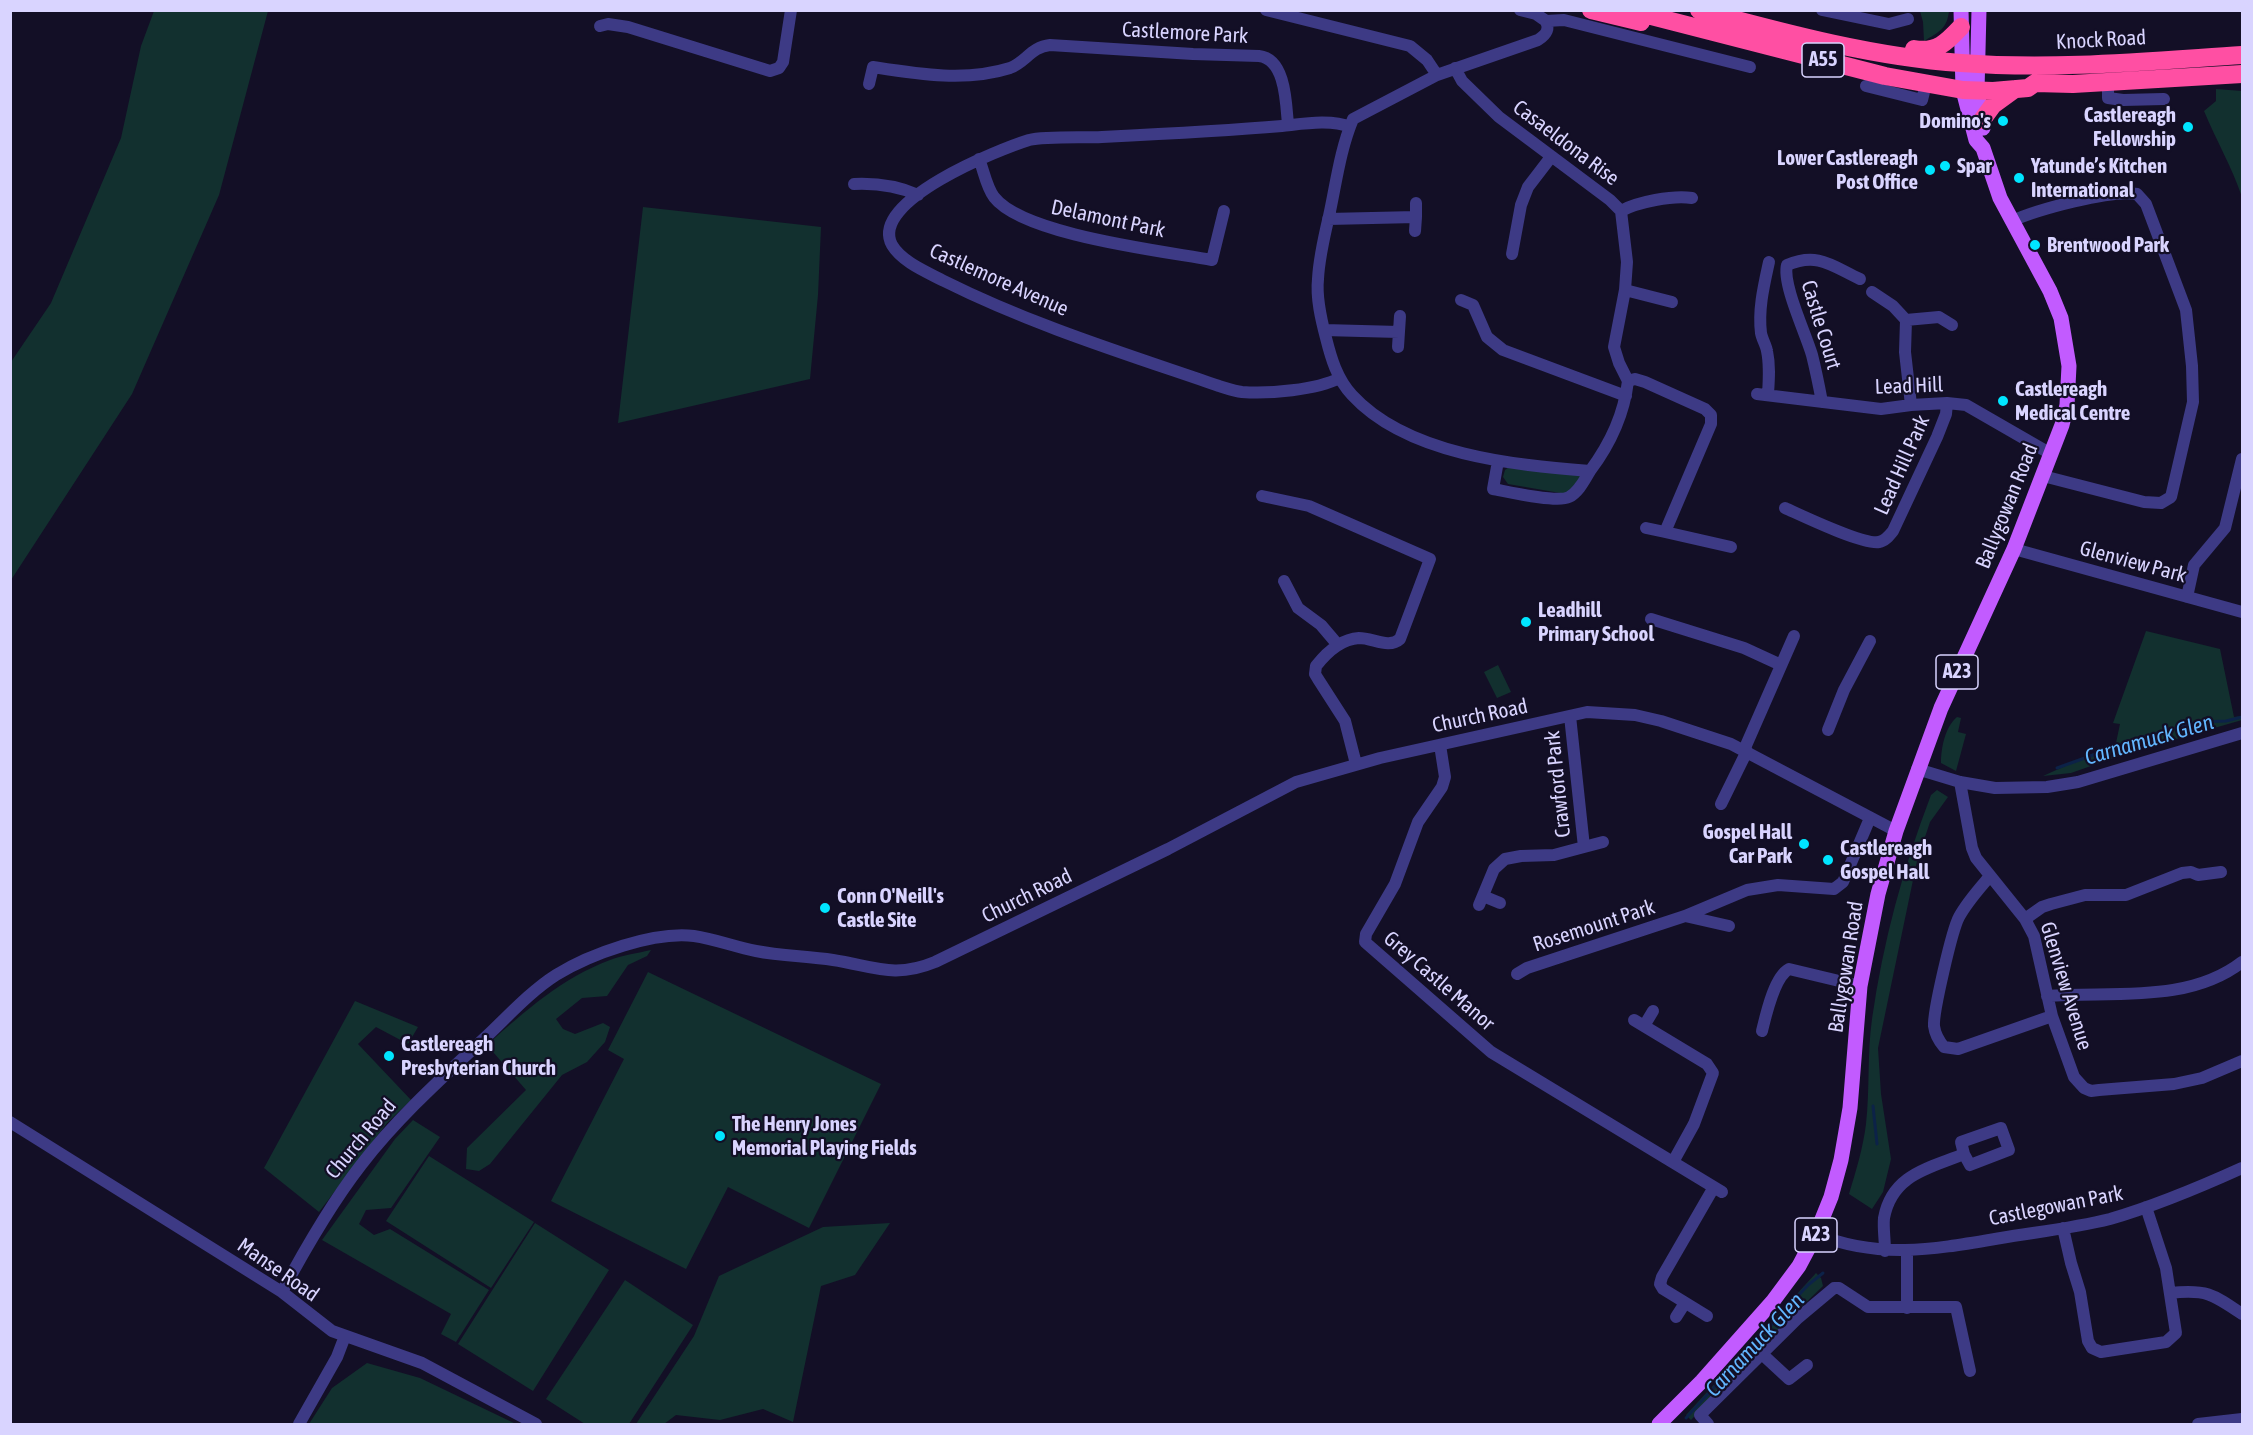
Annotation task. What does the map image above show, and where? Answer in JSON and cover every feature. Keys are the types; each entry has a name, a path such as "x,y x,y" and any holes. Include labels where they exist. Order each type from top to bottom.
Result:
{"highway":[{"path":"1591,10 1639,22 1682,24"},
{"name":"A55","path":"1628,10 1847,67 1926,84 1967,75"},
{"name":"A55","path":"1699,10 1967,75"},
{"path":"1737,10 1822,32 1923,51 1940,47 1961,19"},
{"name":"Knock Road","path":"1967,75 2067,65 2242,55"},
{"name":"Knock Road","path":"1967,75 2015,89 2028,88 2035,83 2073,84 2108,80 2242,74"},
{"path":"1967,75 2027,78 2035,83"},
{"path":"1982,120 1994,105 2015,89"}],"main road":[{"name":"A23","path":"1967,75 1978,10"},
{"name":"A23","path":"1961,19 1967,75"},
{"name":"Ballygowan Road","path":"1967,75 1982,120 1986,140 1983,148"},
{"name":"Ballygowan Road","path":"1659,1425 1702,1381 1773,1301 1799,1266 1816,1234 1831,1197 1841,1160 1850,1108 1860,986 1878,894 1896,831 1917,768 1941,708 2014,549 2062,425 2067,405 2069,375 2067,345 2056,304 1996,190 1983,148 1976,140 1967,75"}],"street":[{"path":"600,26 619,25 765,70 775,70 783,62 791,10"},
{"path":"1266,10 1410,46 1427,60 1437,75"},
{"path":"1520,10 1536,14 1546,21 1564,20 1750,67"},
{"path":"1822,10 1889,24 1908,20"},
{"path":"1546,21 1547,33 1538,40 1437,75 1353,119 1344,146 1319,260 1317,282 1324,330 1334,366 1352,395 1374,414 1402,432 1432,444 1498,460 1590,471"},
{"name":"Castlemore Park","path":"869,84 873,67 926,75 984,73 1014,66 1032,51 1043,46 1259,56 1270,59 1278,67 1288,125"},
{"name":"Casaeldona Rise","path":"1455,68 1462,81 1499,117 1610,200 1621,211 1627,262 1625,290 1614,347 1628,381"},
{"name":"Knock Road","path":"2108,80 2108,98 2164,99"},
{"path":"1866,86 1922,100 1926,84"},
{"name":"Castlemore Avenue","path":"1340,378 1329,384 1240,392 1028,319 975,296 925,271 902,256 892,244 890,234 892,223 900,211 943,177 979,159 1031,140 1288,125 1331,124 1350,127"},
{"path":"1512,254 1521,205 1528,187 1551,157"},
{"name":"Delamont Park","path":"979,159 994,198 1006,208 1030,221 1056,230 1212,260 1224,211"},
{"path":"854,183 872,183 904,189 918,195"},
{"path":"2012,221 2029,213 2067,204 2120,194 2137,194 2146,204 2186,310 2189,330 2193,402 2171,497 2161,503 2144,502 2043,476"},
{"path":"1621,211 1633,206 1681,197 1692,198"},
{"path":"1415,231 1416,203"},
{"path":"1328,219 1416,218"},
{"name":"Castle Court","path":"1822,402 1812,355 1789,288 1785,272 1787,265 1815,258 1860,279"},
{"name":"Lead Hill","path":"1769,262 1762,293 1761,335 1767,349 1770,371 1762,394 1881,409 1947,403 1966,405 2051,454"},
{"path":"1625,290 1672,302"},
{"path":"1872,292 1893,306 1906,320 1905,352 1911,405"},
{"path":"1461,300 1473,305 1487,337 1503,350 1626,396"},
{"path":"1398,347 1400,315"},
{"path":"1906,320 1939,317 1952,325"},
{"path":"1324,330 1399,332"},
{"path":"1498,460 1493,489 1550,498 1568,498 1577,491 1611,439 1623,411 1628,381 1635,379 1645,382 1705,409 1711,415 1711,424 1665,532"},
{"name":"Lead Hill Park","path":"1785,508 1861,539 1876,543 1886,540 1893,531 1937,437 1946,414 1947,403"},
{"path":"2187,597 2194,565 2225,528 2242,459"},
{"path":"1262,496 1309,506 1432,554 1400,639 1392,644 1360,638 1338,645 1316,666 1315,674 1345,721 1356,764"},
{"path":"1646,528 1731,547"},
{"name":"Glenview Park","path":"2014,549 2242,612"},
{"path":"1284,581 1298,608 1320,625 1338,645"},
{"path":"1651,619 1744,648 1781,665"},
{"path":"1721,804 1794,636"},
{"path":"1828,730 1844,690 1870,641"},
{"name":"Church Road","path":"282,1292 294,1266 341,1194 380,1141 436,1084 532,994 556,975 616,949 650,939 681,935 705,938 760,952 818,958 884,970 912,970 934,962 1168,849 1286,786 1356,764 1587,712 1635,715 1661,720 1745,751 1896,831"},
{"name":"Crawford Park","path":"1570,716 1584,847"},
{"path":"1917,768 1960,782 1995,788 2057,786 2078,782 2242,733"},
{"name":"Grey Castle Manor","path":"1440,745 1445,777 1442,787 1418,822 1395,884 1366,934 1365,942 1491,1053 1718,1190 1660,1284 1663,1289 1685,1303"},
{"name":"Glenview Avenue","path":"1960,782 1972,848 1976,858 2025,919 2034,936 2052,1016 2078,1083 2091,1091 2187,1082 2242,1061"},
{"name":"Rosemount Park","path":"1517,974 1527,968 1685,916 1733,895 1763,886 1794,885 1834,889 1843,882 1870,818"},
{"name":"Crawford Park","path":"1500,903 1481,901 1494,869 1505,859 1554,855 1603,842"},
{"path":"2025,919 2042,907 2085,895 2126,895 2182,873 2221,872"},
{"path":"1990,876 1958,917 1953,930 1936,1009 1935,1033 1944,1047 1958,1049 2052,1016"},
{"name":"Rosemount Park","path":"1685,916 1729,926"},
{"path":"2047,996 2170,991 2204,982 2242,962"},
{"path":"1762,1031 1777,984 1784,972 1789,969 1860,986"},
{"path":"1653,1011 1639,1023 1707,1064 1713,1073 1694,1124 1673,1162"},
{"name":"Manse Road","path":"10,1122 282,1292 323,1325 422,1363 536,1425"},
{"path":"1885,1251 1886,1211 1901,1183 1916,1173 1964,1154"},
{"name":"Castlegowan Park","path":"1816,1234 1852,1246 1885,1251 1960,1245 2108,1219 2146,1208 2242,1168"},
{"path":"2063,1228 2080,1292 2088,1341 2092,1348 2101,1352 2166,1342 2175,1333 2170,1293 2166,1268 2146,1208"},
{"path":"1907,1251 1907,1308"},
{"path":"1708,1425 1700,1415 1797,1319 1834,1288 1839,1288 1868,1307 1956,1307 1970,1371"},
{"path":"2170,1293 2192,1291 2212,1294 2242,1314"},
{"path":"1676,1317 1685,1303 1707,1316"},
{"path":"299,1425 337,1357 345,1335"},
{"path":"1762,1354 1789,1379 1807,1365"},
{"path":"2198,1425 2242,1419"}],"green space":[{"path":"154,11 268,11 219,195 132,394 11,580 11,362 51,303 121,138 141,46"},
{"path":"1920,11 1949,11 1944,26 1924,41 1923,22"},
{"path":"2216,89 2242,91 2242,197 2204,111 2216,101"},
{"path":"643,207 821,227 818,295 810,379 618,423"},
{"path":"1510,466 1580,474 1581,478 1566,494 1508,484 1503,477 1505,470"},
{"path":"2146,631 2220,649 2234,717 2242,716 2242,720 2131,752 2071,773 2043,776 2116,743 2120,724 2113,723"},
{"path":"1498,665 1511,692 1497,698 1484,672"},
{"path":"1957,717 1961,718 1958,732 1966,734 1956,771 1941,763 1944,738 1949,726"},
{"path":"1937,790 1948,797 1930,822 1917,861 1878,1048 1881,1094 1891,1159 1883,1192 1872,1209 1849,1194 1866,1124 1872,1019 1888,934 1903,878 1931,795"},
{"path":"651,950 647,956 628,965 607,996 582,998 556,1019 563,1029 575,1034 603,1023 610,1027 605,1042 587,1062 562,1075 490,1164 479,1171 466,1169 467,1148 526,1090 487,1045 530,1008 576,976 615,958"},
{"name":"The Henry Jones Memorial Playing Fields","path":"648,972 881,1084 809,1228 728,1187 686,1269 551,1201 624,1059 608,1050"},
{"path":"355,1001 418,1027 408,1044 376,1027 358,1044 411,1100 387,1123 319,1212 264,1168"},
{"path":"413,1120 440,1137 391,1208 366,1210 359,1224 374,1235 390,1229 489,1290 456,1342 441,1334 451,1314 322,1240 395,1139"},
{"path":"429,1156 534,1222 491,1288 386,1221"},
{"path":"535,1223 609,1270 533,1391 458,1344"},
{"path":"890,1223 855,1275 821,1286 793,1422 763,1409 720,1420 676,1415 664,1424 636,1424 694,1336 719,1276 823,1227"},
{"path":"1816,1273 1821,1278 1823,1286 1754,1353 1691,1420 1686,1415"},
{"path":"625,1280 693,1325 629,1424 585,1424 546,1399"},
{"path":"367,1363 420,1378 516,1424 309,1424 332,1388"}],"waterway":[{"name":"Carnamuck Glen","path":"2057,768 2143,737 2199,722 2226,721 2242,717"},
{"name":"Carnamuck Glen","path":"1873,1106 1877,1144"},
{"name":"Carnamuck Glen","path":"1686,1418 1808,1285 1823,1273"}],"place":[{"name":"Domino's","path":"2003,121"},
{"name":"Castlereagh Fellowship","path":"2188,127"},
{"name":"Spar","path":"1945,166"},
{"name":"Lower Castlereagh Post Office","path":"1930,170"},
{"name":"Yatunde’s Kitchen International","path":"2019,178"},
{"name":"Brentwood Park","path":"2035,245"},
{"name":"Castlereagh Medical Centre","path":"2003,401"},
{"name":"Leadhill Primary School","path":"1526,622"},
{"name":"Gospel Hall Car Park","path":"1804,844"},
{"name":"Castlereagh Gospel Hall","path":"1828,860"},
{"name":"Conn O'Neill's Castle Site","path":"825,908"},
{"name":"Castlereagh Presbyterian Church","path":"389,1056"},
{"name":"The Henry Jones Memorial Playing Fields","path":"720,1136"}]}
